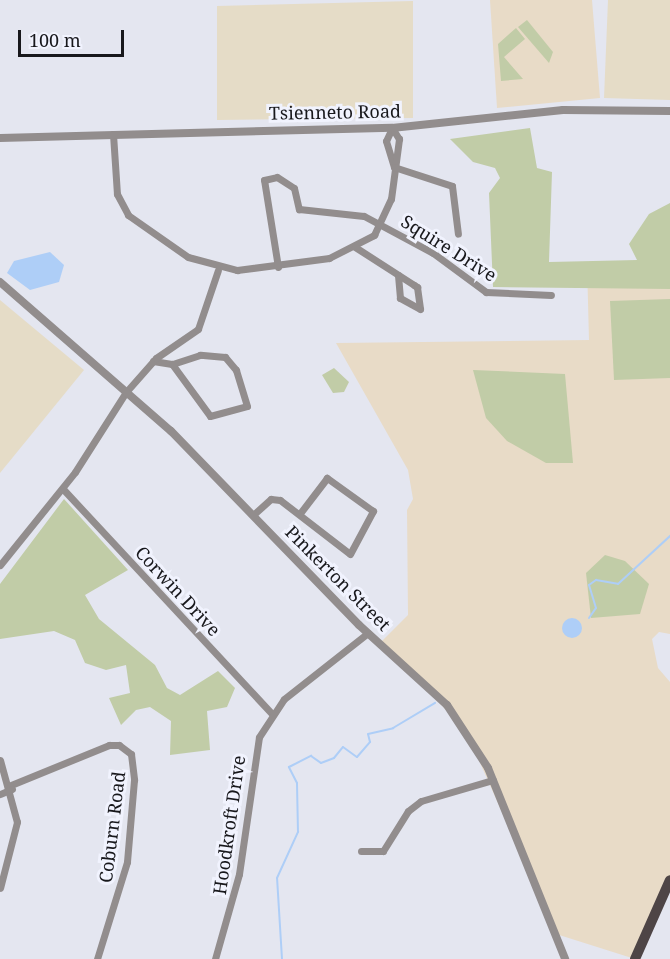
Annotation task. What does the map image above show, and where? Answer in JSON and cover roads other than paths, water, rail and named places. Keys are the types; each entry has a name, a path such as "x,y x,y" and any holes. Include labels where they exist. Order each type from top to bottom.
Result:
{"main road":[{"path":"635,959 670,880"}],"street":[{"name":"Tsienneto Road","path":"0,138 392,128 554,111 670,111"},
{"path":"392,128 387,149 394,167"},
{"path":"113,134 123,210 170,247 218,270 278,267 355,247 382,225 391,199 399,139 392,128"},
{"path":"394,167 453,186 458,234"},
{"name":"Squire Drive","path":"278,267 264,180 290,183 299,209 354,213 382,225 433,253 486,292 551,295"},
{"path":"355,247 398,275 419,289 420,309 400,298 398,275"},
{"path":"0,565 63,489 126,392 153,361 198,329 218,270"},
{"name":"Pinkerton Street","path":"0,282 126,392 368,633 447,705 493,780 565,959"},
{"path":"153,361 172,364 200,356 225,357 236,370 247,406 210,416 172,364"},
{"path":"252,515 274,499 301,512 350,554 373,511 327,478 301,512"},
{"name":"Corwin Drive","path":"63,489 272,713"},
{"name":"Hoodkroft Drive","path":"215,959 240,874 253,758 272,713 368,633"},
{"name":"Coburn Road","path":"11,787 114,744 131,754 134,780 127,862 97,959"},
{"path":"0,760 11,787 17,831 0,888"},
{"path":"361,850 383,850 408,811 421,801 493,780"},
{"path":"0,794 11,787"},
{"path":"0,861 8,863"}],"water":[{"path":"50,252 64,265 59,282 30,290 7,273 14,261"},
{"path":"572,618 579,621 582,628 579,635 572,638 565,635 562,628 565,621"}],"waterway":[{"path":"589,618 596,608 589,585 596,580 618,584 670,536"},
{"path":"282,959 277,878 298,832 297,783 289,767 311,756 321,763 334,758 343,747 357,757 370,742 368,734 393,728 435,703"}]}
